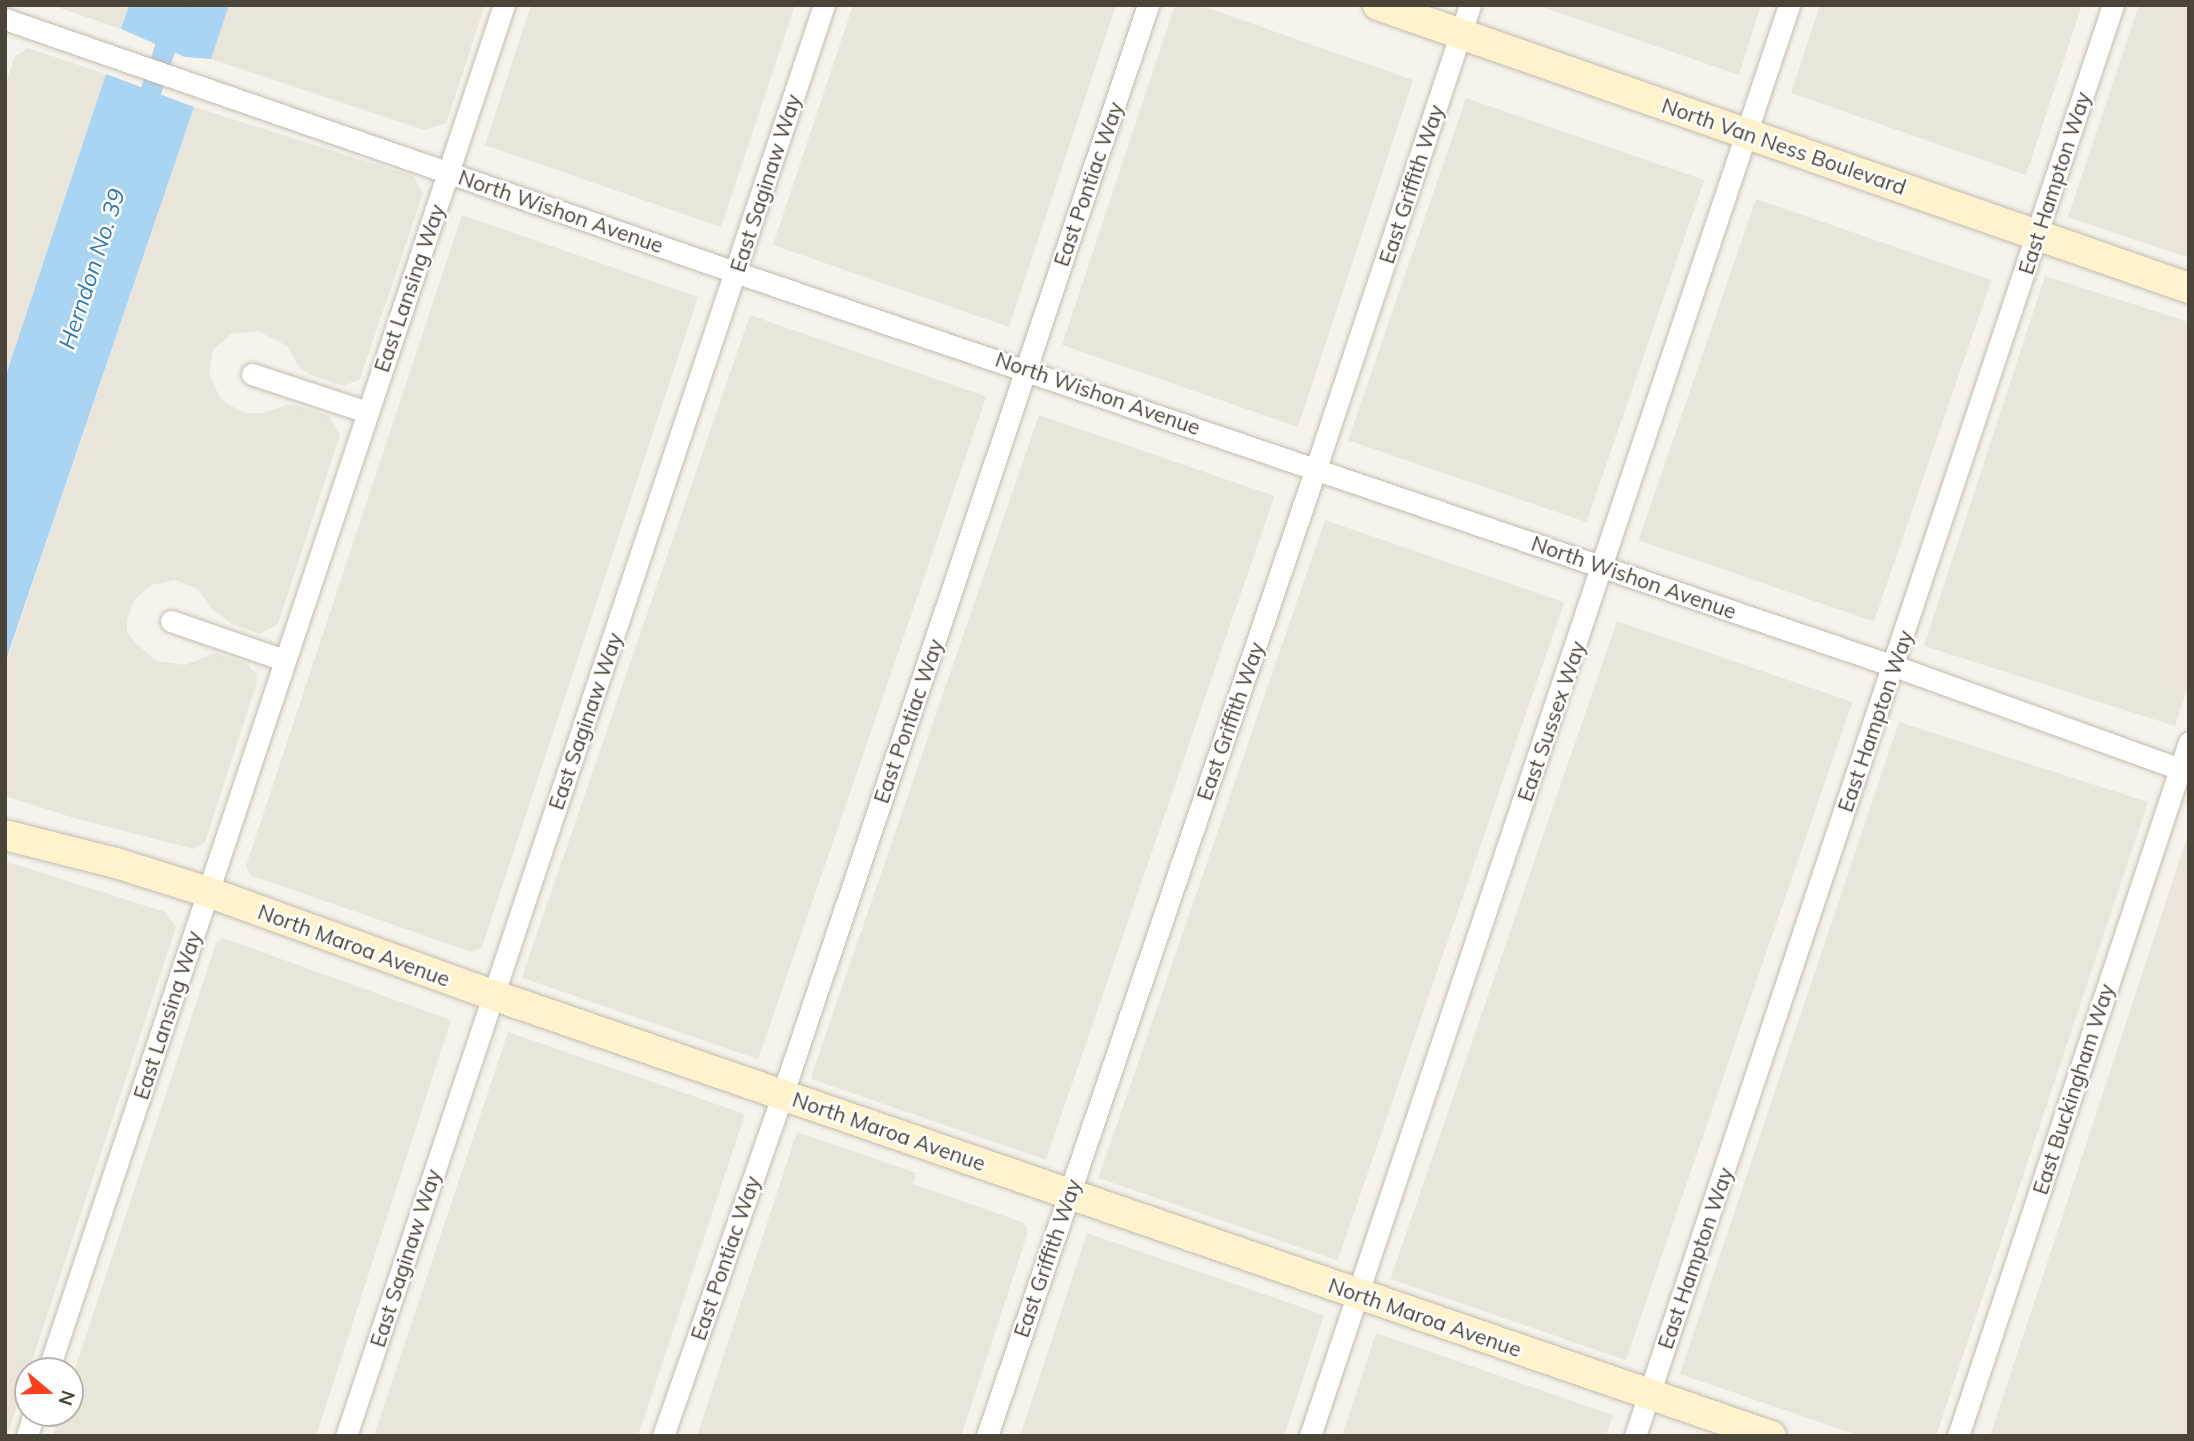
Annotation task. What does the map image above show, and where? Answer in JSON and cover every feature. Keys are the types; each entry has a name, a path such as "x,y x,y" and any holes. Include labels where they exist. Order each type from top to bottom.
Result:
{"main road":[{"name":"North Van Ness Boulevard","path":"1378,5 2189,288"},
{"name":"North Maroa Avenue","path":"5,835 116,863 208,892 493,995 1771,1436"}],"street":[{"name":"East Lansing Way","path":"53,1357 504,5"},
{"name":"East Saginaw Way","path":"345,1436 824,5"},
{"name":"East Pontiac Way","path":"663,1436 783,1093 1148,5"},
{"name":"East Griffith Way","path":"987,1436 1316,468 1470,5"},
{"name":"East Sussex Way","path":"1310,1436 1789,5"},
{"name":"East Hampton Way","path":"1634,1436 1894,666 2113,5"},
{"name":"North Wishon Avenue","path":"5,19 735,272 1894,666 2184,771"},
{"path":"253,374 367,412"},
{"path":"171,621 284,660"},
{"name":"East Buckingham Way","path":"1958,1436 2184,771 2189,741"}],"shaded area":[{"path":"51,5 128,5 121,29"},
{"path":"229,5 485,5 446,123 424,130 211,59"},
{"path":"531,5 795,5 721,227 485,145"},
{"path":"853,5 1116,5 1009,327 773,245"},
{"path":"1175,5 1199,5 1413,80 1298,427 1062,345"},
{"path":"1537,5 1761,5 1739,75"},
{"path":"1820,5 2082,5 2026,175 1791,93"},
{"path":"2139,5 2189,5 2189,258 2068,217"},
{"path":"28,48 106,74 5,378 5,86 15,56"},
{"path":"1466,98 1704,180 1586,522 1348,440"},
{"path":"194,107 413,176 423,193 360,379 344,386 313,376 300,368 287,346 258,331 231,334 213,350 209,373 220,398 231,406 247,413 263,413 287,405 299,406 329,416 340,435 278,624 260,634 232,624 212,609 198,589 176,580 151,585 134,600 127,620 127,631 134,642 157,661 185,665 216,653 246,663 257,675 205,842 194,849 74,818 5,796 5,666"},
{"path":"1756,199 1991,280 1874,621 1638,540"},
{"path":"462,215 698,297 482,947 472,952 250,875 246,866"},
{"path":"2045,276 2189,322 2189,683 2175,726 1924,646"},
{"path":"750,315 986,396 758,1059 522,978"},
{"path":"1039,415 1274,496 1046,1160 810,1079"},
{"path":"1325,520 1564,602 1338,1260 1098,1178"},
{"path":"1617,621 1852,702 1626,1360 1390,1279"},
{"path":"1899,722 2148,802 1936,1436 1860,1436 1680,1374"},
{"path":"2189,831 2189,1436 1990,1436 2084,1151"},
{"path":"5,861 165,912 176,927 33,1357 14,1357 14,1415 7,1436"},
{"path":"223,938 451,1020 316,1436 53,1436 56,1427 84,1427 84,1357 79,1357 216,943"},
{"path":"508,1032 745,1114 638,1436 374,1436"},
{"path":"797,1132 916,1173 913,1184 1022,1222 1027,1228 1027,1235 961,1436 697,1436"},
{"path":"1087,1233 1324,1315 1284,1436 1020,1436"},
{"path":"1376,1333 1613,1415 1606,1436 1342,1436"}],"water":[{"path":"129,5 229,5 211,59 185,57 121,29"},
{"path":"106,74 194,107 5,663 5,378"}],"waterway":[{"name":"Herndon No. 39","path":"142,116 179,5"}]}
